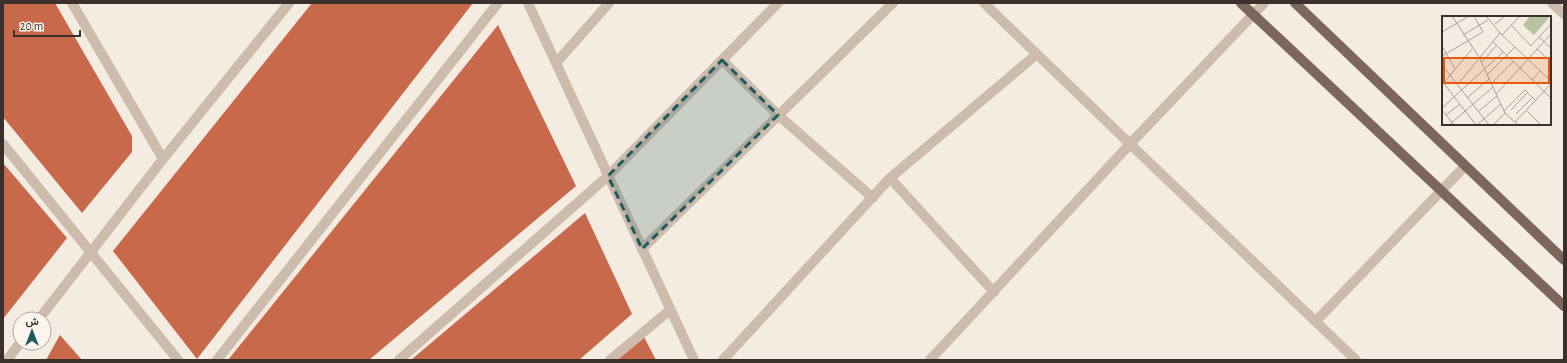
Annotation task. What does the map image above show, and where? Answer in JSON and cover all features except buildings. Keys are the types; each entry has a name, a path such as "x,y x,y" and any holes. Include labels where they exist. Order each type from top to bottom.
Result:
{"main road":[{"path":"1241,3 1564,306"},
{"path":"1295,3 1564,260"}],"street":[{"path":"72,3 164,159"},
{"path":"45,311 289,3"},
{"path":"217,360 498,3"},
{"path":"528,3 694,360"},
{"path":"556,63 609,3"},
{"path":"399,360 608,176 778,3"},
{"path":"642,249 893,3"},
{"path":"984,3 1356,360"},
{"path":"930,360 1130,144 1264,3"},
{"path":"1552,3 1564,14"},
{"path":"723,360 890,178 1037,54"},
{"path":"722,60 778,115 873,198"},
{"path":"3,144 178,360"},
{"path":"1316,321 1465,166"},
{"path":"890,178 994,292"},
{"path":"610,360 670,310"},
{"path":"7,360 14,351"}],"highlighted area":[{"path":"722,60 778,115 642,249 608,176"}]}
